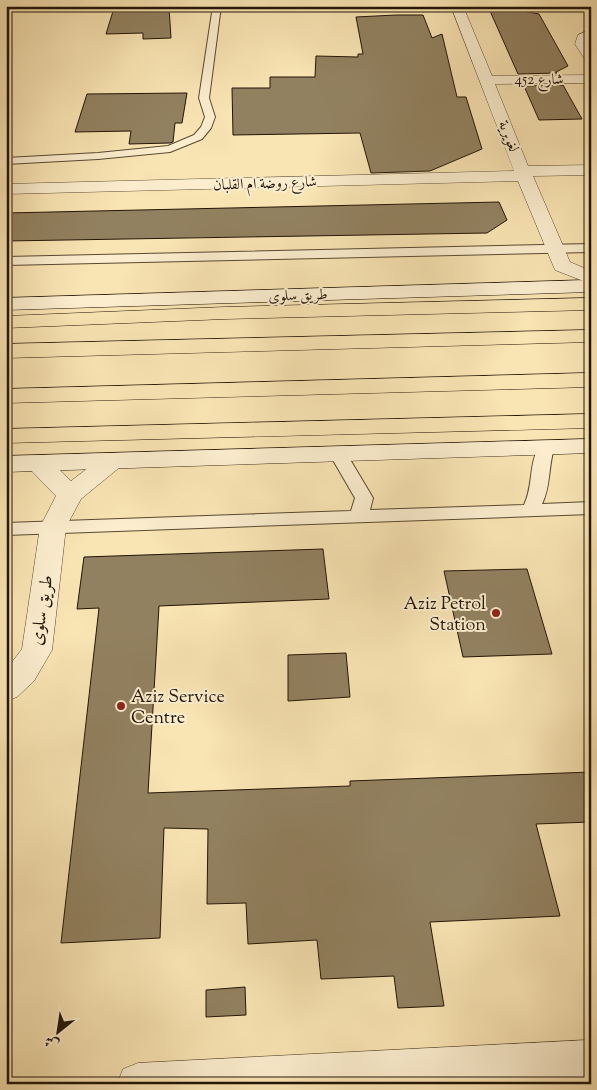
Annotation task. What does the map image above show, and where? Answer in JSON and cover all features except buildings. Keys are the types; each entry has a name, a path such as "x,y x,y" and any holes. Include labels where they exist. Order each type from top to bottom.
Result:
{"highway":[{"path":"6,322 225,313 591,304"},
{"path":"6,351 591,336"},
{"path":"6,396 591,380"},
{"path":"6,436 591,421"}],"street":[{"name":"لغويرية","path":"457,6 488,80 523,173 560,258"},
{"path":"591,33 583,38 582,44 591,58"},
{"name":"شارع 452","path":"488,80 591,79"},
{"name":"شارع روضة ام القلبان","path":"6,189 591,170"},
{"path":"540,286 554,277 560,258 591,278"},
{"name":"طريق سلوى","path":"6,304 540,286 591,286"},
{"path":"6,464 546,449 591,446"},
{"name":"طريق سلوى","path":"6,689 23,673 37,650 53,527 70,495 111,462"},
{"path":"37,463 70,495"},
{"path":"138,1084 293,1080 591,1061"}],"lane":[{"path":"6,161 98,156 170,149 198,137 206,128 210,117 204,98 217,6"},
{"path":"6,261 560,258 591,248"},
{"path":"530,510 539,492 541,462 546,449"},
{"path":"340,455 364,498 359,516"},
{"path":"6,529 591,508"}],"place":[{"name":"Aziz Petrol Station","path":"496,613"},
{"name":"Aziz Service Centre","path":"121,706"}]}
